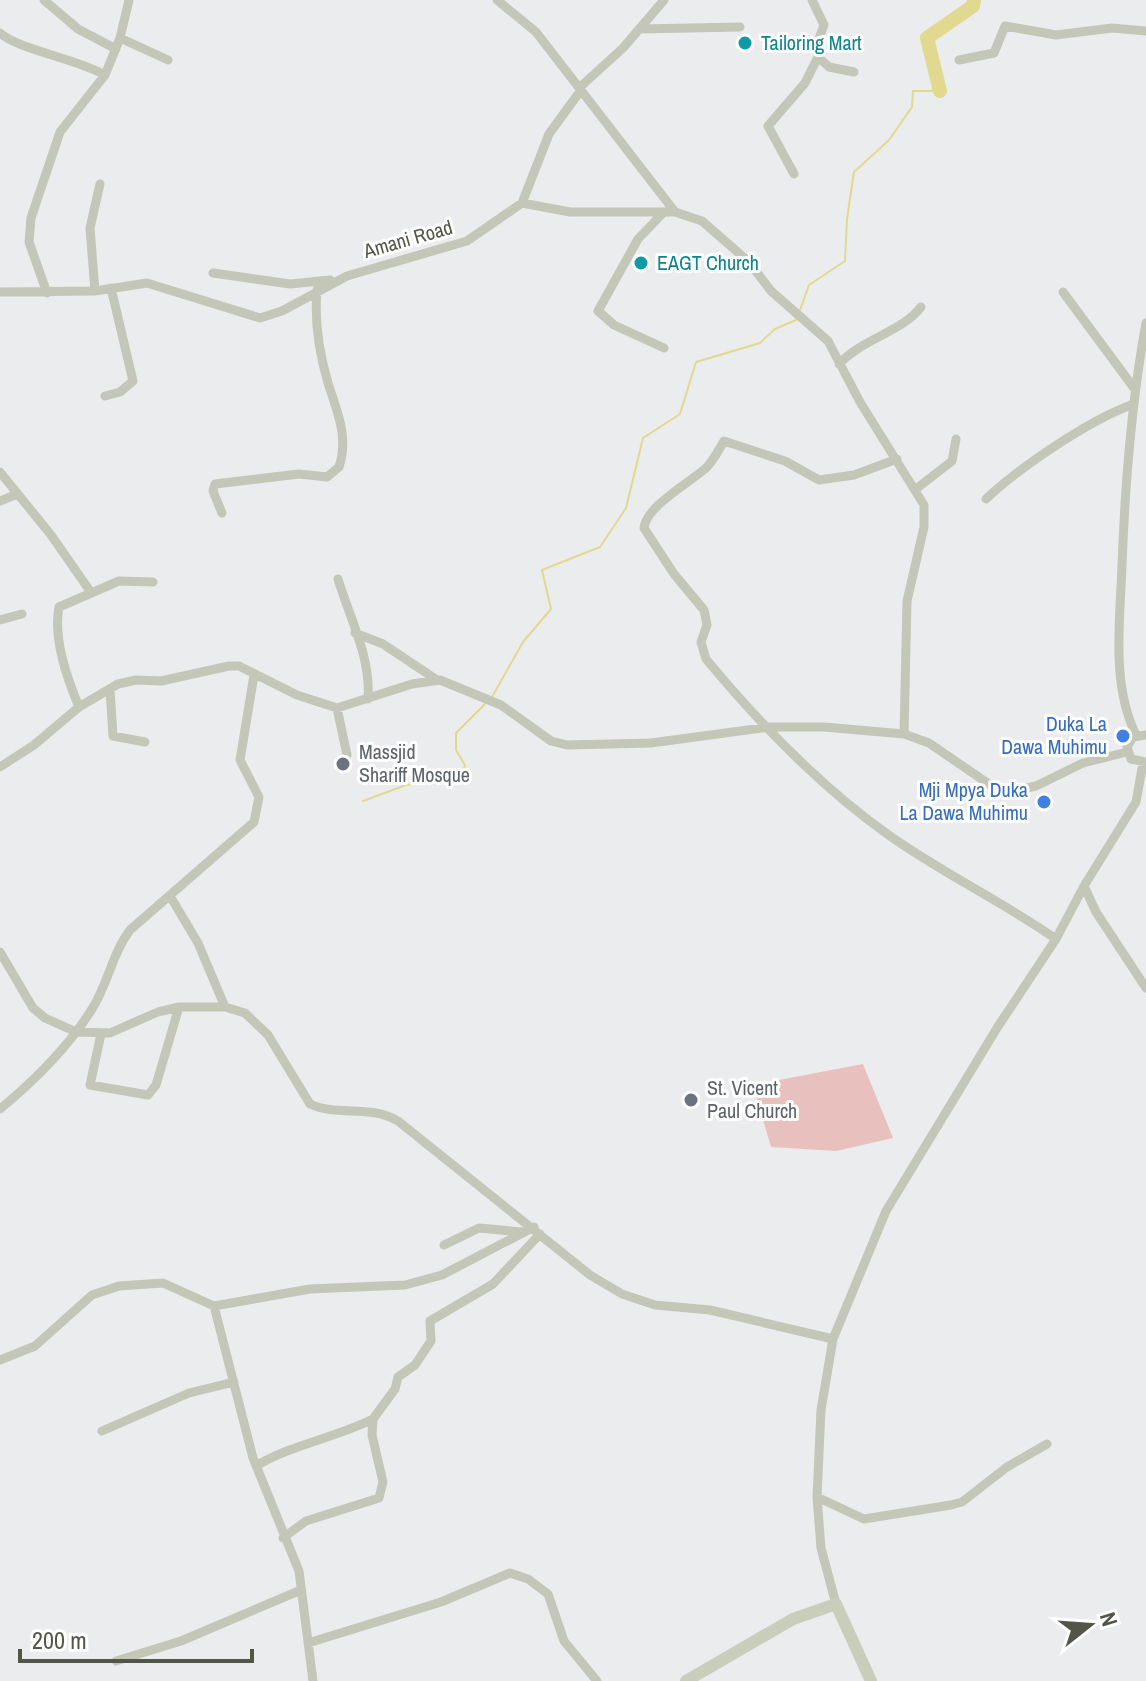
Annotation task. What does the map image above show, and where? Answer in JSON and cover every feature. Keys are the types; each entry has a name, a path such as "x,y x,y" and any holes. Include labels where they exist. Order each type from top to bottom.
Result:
{"street":[{"path":"44,0 78,29 116,49"},
{"path":"47,293 29,242 31,218 60,132 105,75 120,38 129,0"},
{"path":"497,0 536,32 675,212"},
{"path":"664,0 640,29 580,89 549,134 522,203 570,212 675,212 702,221 728,242 771,291 828,341 916,489 925,515 907,601 904,734"},
{"path":"794,174 768,126 805,83 818,57 817,44 824,25 812,0"},
{"path":"959,60 994,53 1005,26 1056,35 1112,28 1146,31"},
{"path":"640,29 740,27"},
{"path":"0,33 105,75"},
{"path":"120,38 168,60"},
{"path":"818,57 829,67 854,72"},
{"path":"95,291 90,228 100,184"},
{"name":"Amani Road","path":"0,292 95,291 135,284 157,285 260,318 282,311 341,279 467,241 522,203"},
{"path":"664,212 629,254 598,311 614,325 664,348"},
{"path":"213,273 290,284 341,279"},
{"path":"105,396 120,392 133,381 111,288"},
{"path":"222,513 213,491 215,484 299,474 327,477 339,467 344,441 338,405 328,382 316,328 317,290"},
{"path":"1063,292 1134,388"},
{"path":"839,364 874,336 911,319 921,307"},
{"path":"1127,752 1130,740 1141,735 1127,717 1118,634 1131,405 1146,323"},
{"path":"986,499 1098,419 1131,405"},
{"path":"916,489 952,461 956,439"},
{"path":"897,459 862,472 819,480 785,461 724,441 709,465 645,522 645,530 674,574 704,610 707,625 701,642 706,659 829,788 887,834 1056,939"},
{"path":"0,472 51,535 90,591"},
{"path":"0,501 17,494"},
{"path":"338,579 369,679 368,699"},
{"path":"79,707 65,664 57,615 63,603 119,581 153,582"},
{"path":"0,620 22,614"},
{"path":"355,633 383,644 437,680 501,705 551,741 567,745 651,743 770,727 824,727 904,734 929,743 1002,793 1036,786 1083,763 1127,752"},
{"path":"0,767 34,745 79,707 126,681 161,681 239,666 297,695 337,708 437,680"},
{"path":"0,1109 27,1087 76,1032 96,1001 123,939 253,824 259,797 240,760 254,675"},
{"path":"110,689 113,736 145,742"},
{"path":"337,708 347,755"},
{"path":"871,1681 836,1604 821,1548 817,1497 821,1410 833,1339 886,1211 997,1028 1056,939 1084,886 1136,802 1144,763 1135,761 1127,752"},
{"path":"1084,886 1096,912 1146,988"},
{"path":"170,896 198,943 225,1007"},
{"path":"0,952 33,1008 45,1018 76,1032 101,1034 179,1007 225,1007 245,1013 259,1023 310,1104 328,1109 378,1111 392,1117 590,1275 638,1301 710,1310 833,1339"},
{"path":"101,1034 90,1085 146,1096 156,1085 179,1007"},
{"path":"444,1245 479,1228 522,1232 537,1230"},
{"path":"256,1466 279,1452 331,1438 373,1419 391,1395 398,1377 415,1365 431,1341 431,1319 493,1284 537,1230"},
{"path":"0,1360 35,1346 92,1295 119,1286 163,1283 214,1306 310,1289 412,1284 442,1275 522,1232"},
{"path":"214,1306 256,1466 299,1571 313,1681"},
{"path":"102,1431 189,1393 234,1382"},
{"path":"283,1538 306,1521 379,1498 383,1482 373,1446 373,1419"},
{"path":"817,1497 864,1519 951,1505 962,1502 1007,1467 1047,1444"},
{"path":"308,1643 441,1602 510,1573 528,1579 548,1594 564,1641 597,1681"},
{"path":"116,1661 181,1641 301,1590"},
{"path":"686,1681 793,1619 836,1604"}],"shaded area":[{"path":"863,1064 893,1138 836,1151 771,1147 753,1085"}],"waterway":[{"path":"940,91 927,38 973,6 974,0"},
{"path":"800,310 809,285 845,261 854,172 889,140 912,107 913,91 940,91"},
{"path":"492,697 523,642 551,609 542,570 600,547 626,508 643,438 680,414 696,362 760,343 775,329 796,320"},
{"path":"363,801 406,785 462,775 465,765 456,750 456,733 485,704"}],"place":[{"name":"Tailoring Mart","path":"745,43"},
{"name":"EAGT Church","path":"641,263"},
{"name":"Duka La Dawa Muhimu","path":"1123,736"},
{"name":"Massjid Shariff Mosque","path":"343,764"},
{"name":"Mji Mpya Duka La Dawa Muhimu","path":"1044,802"},
{"name":"St. Vicent Paul Church","path":"691,1100"}]}
